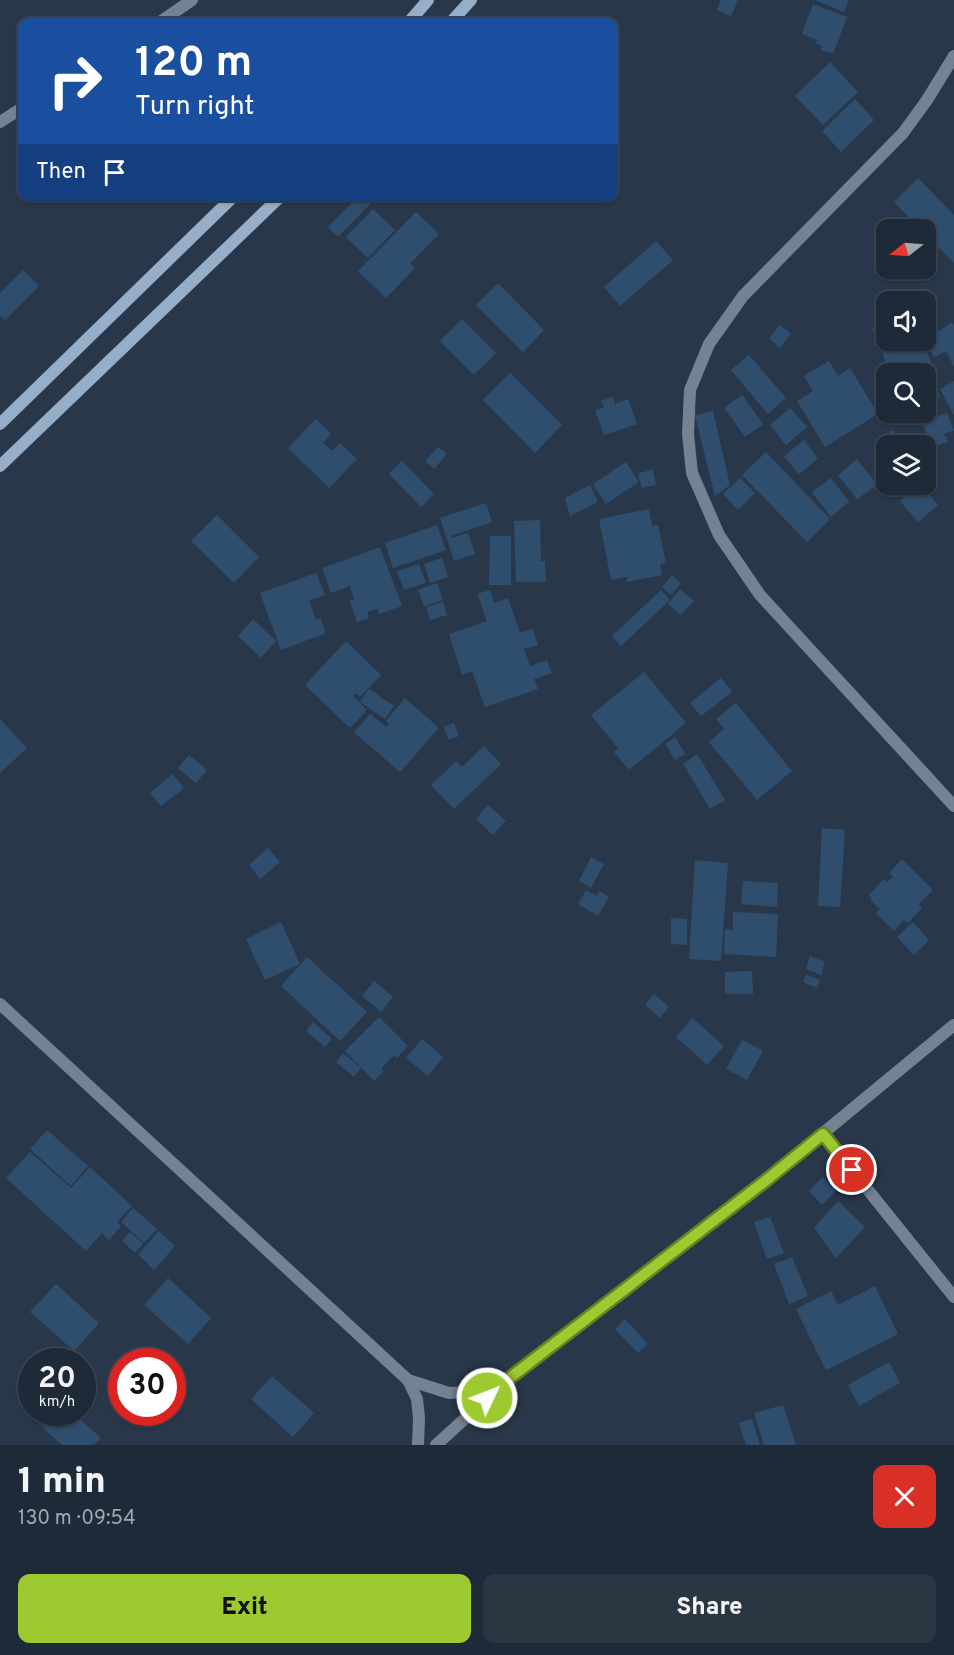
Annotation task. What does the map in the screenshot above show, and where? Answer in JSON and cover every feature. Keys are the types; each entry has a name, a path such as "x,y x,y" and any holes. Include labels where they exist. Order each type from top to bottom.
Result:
{"main road":[{"path":"412,18 428,0"},
{"path":"455,18 471,0"},
{"path":"0,424 229,201"},
{"path":"0,466 276,201"}],"street":[{"path":"166,18 192,0"},
{"path":"954,56 903,133 743,296 709,344 690,390 688,434 692,473 719,535 760,594 954,806"},
{"path":"0,122 18,111"},
{"path":"0,1004 408,1380 417,1399 418,1445"},
{"path":"436,1445 520,1369 764,1182 954,1025"},
{"path":"823,1134 954,1298"},
{"path":"408,1380 449,1393 500,1387"}],"building":[{"path":"721,0 738,0 731,16 717,10"},
{"path":"815,0 849,0 844,12"},
{"path":"813,4 847,17 833,54 821,50 822,46 816,43 817,40 802,34"},
{"path":"830,62 858,92 823,125 795,96"},
{"path":"855,99 874,120 841,152 822,131"},
{"path":"918,178 954,215 954,263 936,244 936,219 910,219 894,202"},
{"path":"354,201 373,201 338,237 328,227"},
{"path":"373,209 395,230 368,258 346,237"},
{"path":"416,212 439,234 410,264 415,268 386,298 358,271"},
{"path":"656,241 673,260 620,306 604,287"},
{"path":"23,270 39,286 5,320 0,316 0,293"},
{"path":"498,283 544,330 523,352 476,305"},
{"path":"462,319 496,353 474,375 440,341"},
{"path":"952,322 954,325 954,367 946,351 934,357 931,351 936,351 936,333"},
{"path":"780,325 791,334 780,348 769,338"},
{"path":"876,326 876,338 872,328"},
{"path":"882,351 927,351 932,363 886,363"},
{"path":"749,355 786,398 768,414 731,370"},
{"path":"829,361 838,376 850,368 876,411 876,415 825,447 797,401 813,391 804,376"},
{"path":"510,373 562,425 535,453 483,400"},
{"path":"954,381 954,415 940,389"},
{"path":"936,387 940,397 936,399"},
{"path":"742,395 763,424 745,437 724,408"},
{"path":"613,397 615,404 628,399 637,424 604,435 595,410 604,408 601,401"},
{"path":"790,408 807,427 786,445 770,425"},
{"path":"713,411 730,485 715,496 695,415"},
{"path":"947,413 954,430 944,434 948,441 936,447 936,435 927,435 922,423 936,423 936,417"},
{"path":"316,419 331,434 323,443 332,451 340,443 357,459 329,488 288,448"},
{"path":"893,430 897,435 887,435"},
{"path":"804,440 818,459 799,474 784,456"},
{"path":"438,447 447,454 434,469 425,461"},
{"path":"766,452 830,519 807,542 742,475"},
{"path":"857,459 876,486 857,499 838,475"},
{"path":"402,461 434,494 421,507 389,474"},
{"path":"626,462 639,482 606,504 593,484"},
{"path":"653,470 656,485 642,488 638,473"},
{"path":"740,478 755,493 738,510 723,494"},
{"path":"831,478 849,502 831,517 812,492"},
{"path":"590,485 598,502 570,516 565,498"},
{"path":"907,495 930,495 938,505 918,522 900,501"},
{"path":"486,503 492,522 451,536 452,538 468,533 475,554 454,561 440,518"},
{"path":"649,509 652,526 658,525 666,563 660,564 662,575 627,582 627,577 611,580 599,519"},
{"path":"217,515 259,557 234,583 191,541"},
{"path":"540,520 541,561 545,561 546,582 516,582 514,521"},
{"path":"437,525 446,550 393,568 385,543"},
{"path":"490,536 511,536 511,585 489,585"},
{"path":"380,547 402,606 379,614 377,609 367,612 369,618 357,622 350,601 354,599 350,586 331,593 322,568"},
{"path":"442,558 448,577 430,583 424,564"},
{"path":"419,564 426,583 404,590 397,571"},
{"path":"316,573 325,595 309,601 316,620 320,618 326,633 281,650 260,593"},
{"path":"672,575 681,583 671,595 662,587"},
{"path":"437,583 443,600 424,606 418,590"},
{"path":"680,589 694,601 681,615 668,604"},
{"path":"490,590 494,603 508,598 520,633 533,629 538,645 524,649 530,666 547,660 552,673 534,679 538,689 485,707 472,671 462,675 449,634 487,621 477,594"},
{"path":"661,590 670,600 621,646 612,636"},
{"path":"443,602 447,615 430,620 426,607"},
{"path":"253,619 276,641 261,658 238,636"},
{"path":"346,641 381,675 360,697 356,693 353,696 367,710 350,728 305,685"},
{"path":"644,672 686,723 629,770 614,752 618,748 591,715"},
{"path":"721,678 732,692 701,716 690,703"},
{"path":"369,689 394,706 385,719 360,702"},
{"path":"405,698 439,728 400,772 354,732 370,714 386,727 389,724 386,721"},
{"path":"736,703 792,771 757,800 709,742 724,729 716,719"},
{"path":"0,719 27,748 0,773"},
{"path":"454,723 459,736 449,740 444,727"},
{"path":"675,737 685,754 675,760 665,744"},
{"path":"484,746 501,764 454,809 431,785 456,761 462,767"},
{"path":"697,754 725,800 710,809 683,764"},
{"path":"189,755 207,770 196,783 178,768"},
{"path":"172,774 184,788 161,806 150,793"},
{"path":"488,805 506,821 493,835 476,819"},
{"path":"822,828 845,830 840,907 818,906"},
{"path":"268,848 280,862 260,879 249,865"},
{"path":"591,857 604,864 591,888 579,881"},
{"path":"902,859 933,890 919,904 922,908 908,923 904,920 894,931 876,913 880,909 870,900 872,898 869,895 884,879 887,882 893,877 889,873"},
{"path":"695,860 728,863 721,961 689,959"},
{"path":"743,881 778,883 777,907 741,904"},
{"path":"586,890 597,896 599,891 609,897 598,916 578,904"},
{"path":"733,912 778,914 776,957 724,954 725,929 733,930"},
{"path":"671,918 687,919 687,945 671,944"},
{"path":"281,922 300,964 265,980 246,939"},
{"path":"913,922 929,940 914,955 897,937"},
{"path":"810,956 825,962 821,975 806,969"},
{"path":"307,957 367,1012 340,1041 281,986"},
{"path":"752,971 753,994 725,994 725,972"},
{"path":"806,975 820,980 817,988 803,982"},
{"path":"374,981 393,997 381,1012 362,996"},
{"path":"654,994 669,1007 660,1018 645,1005"},
{"path":"379,1017 408,1046 397,1058 394,1055 381,1069 384,1071 374,1081 345,1051"},
{"path":"692,1018 724,1046 707,1065 676,1037"},
{"path":"313,1022 332,1039 325,1047 306,1031"},
{"path":"422,1039 443,1057 428,1076 406,1058"},
{"path":"742,1040 763,1051 747,1080 726,1069"},
{"path":"343,1053 361,1068 354,1077 336,1062"},
{"path":"47,1130 88,1166 71,1186 30,1149"},
{"path":"30,1152 71,1188 90,1167 132,1206 117,1222 121,1226 109,1240 102,1233 86,1251 6,1178"},
{"path":"823,1177 836,1191 822,1205 809,1191"},
{"path":"838,1201 865,1227 836,1258 814,1228"},
{"path":"133,1208 157,1229 144,1243 121,1222"},
{"path":"770,1217 784,1253 767,1259 754,1222"},
{"path":"159,1231 175,1246 154,1270 138,1254"},
{"path":"130,1232 143,1244 135,1253 122,1241"},
{"path":"792,1257 808,1296 789,1304 774,1264"},
{"path":"168,1278 211,1318 188,1344 144,1305"},
{"path":"56,1284 99,1323 77,1348 71,1348 30,1312"},
{"path":"875,1286 898,1334 826,1370 796,1309 831,1291 838,1305"},
{"path":"625,1319 648,1344 638,1353 615,1329"},
{"path":"889,1362 900,1383 859,1406 848,1385"},
{"path":"272,1376 314,1413 293,1437 251,1399"},
{"path":"783,1405 796,1445 764,1445 754,1413"},
{"path":"752,1419 760,1445 746,1445 739,1423"},
{"path":"88,1426 101,1438 94,1445 62,1445 42,1427"}],"route":[{"path":"487,1398 823,1134 852,1170"}]}
